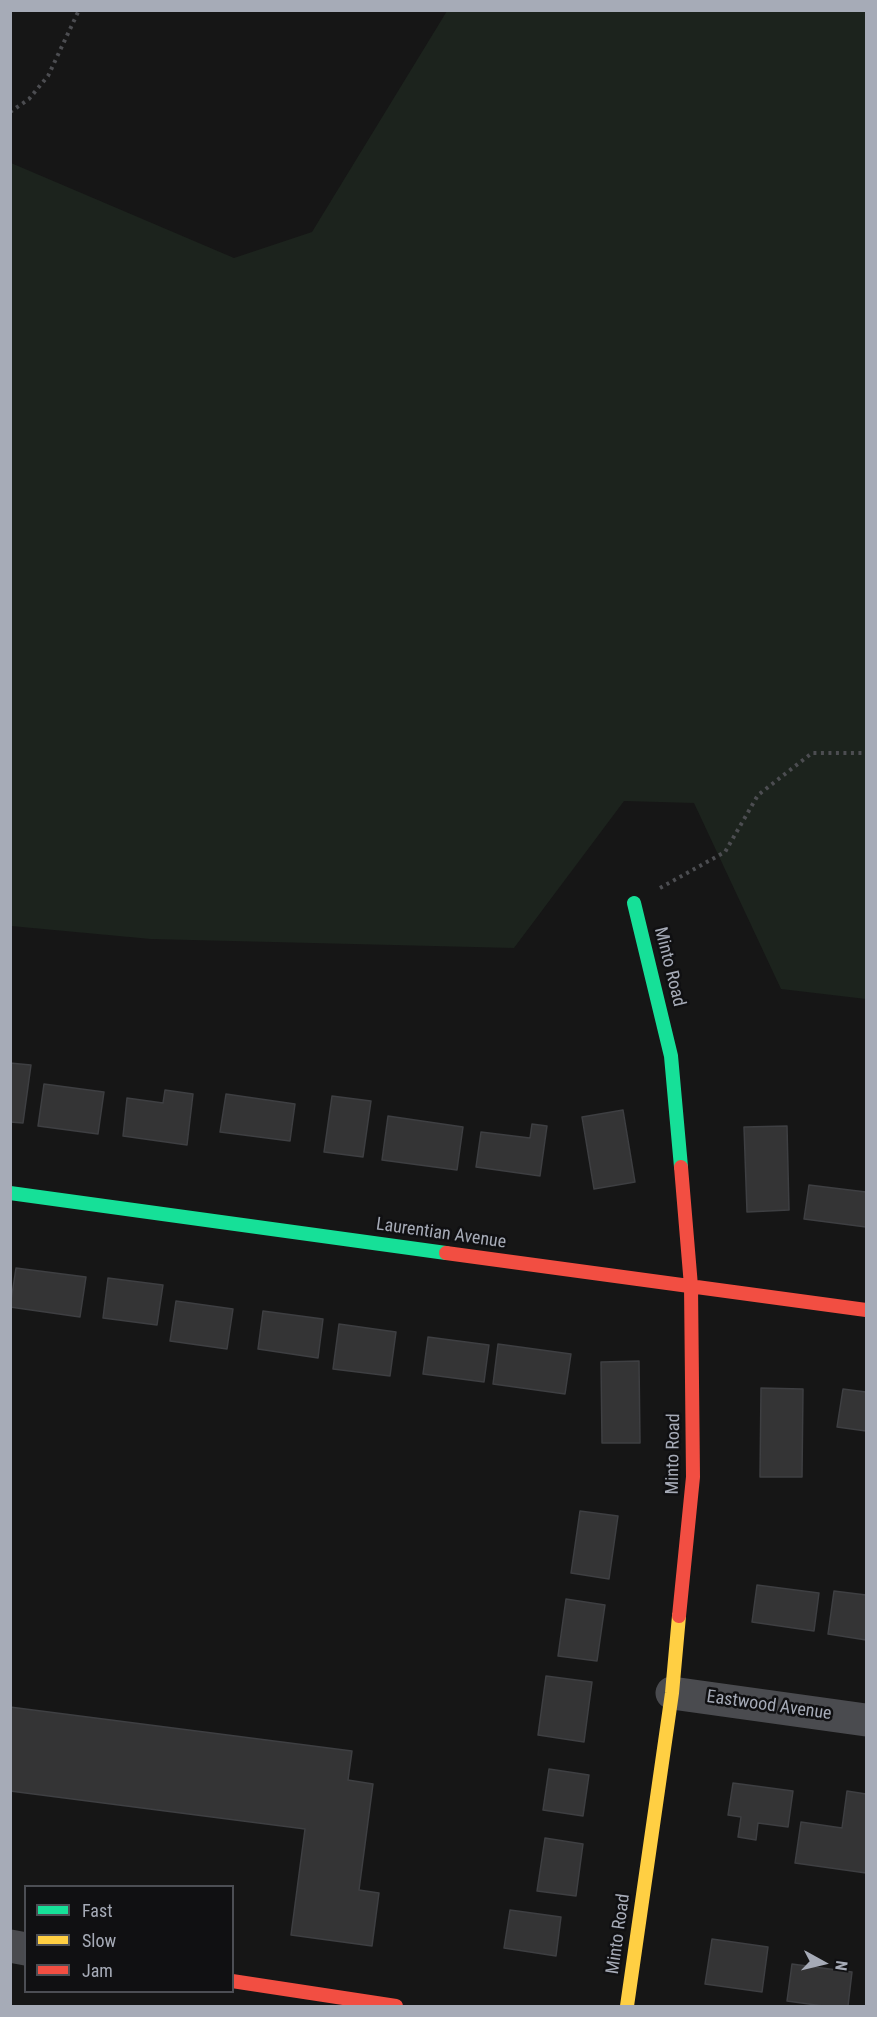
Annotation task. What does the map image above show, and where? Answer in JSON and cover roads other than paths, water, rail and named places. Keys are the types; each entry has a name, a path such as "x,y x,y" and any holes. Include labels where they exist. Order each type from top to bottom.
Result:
{"street":[{"name":"Minto Road","path":"627,2007 672,1693 693,1477 691,1286 671,1056 634,903"},
{"name":"Laurentian Avenue","path":"10,1193 867,1310"},
{"name":"Eastwood Avenue","path":"672,1693 867,1720"},
{"path":"234,1981 396,2007"}]}
